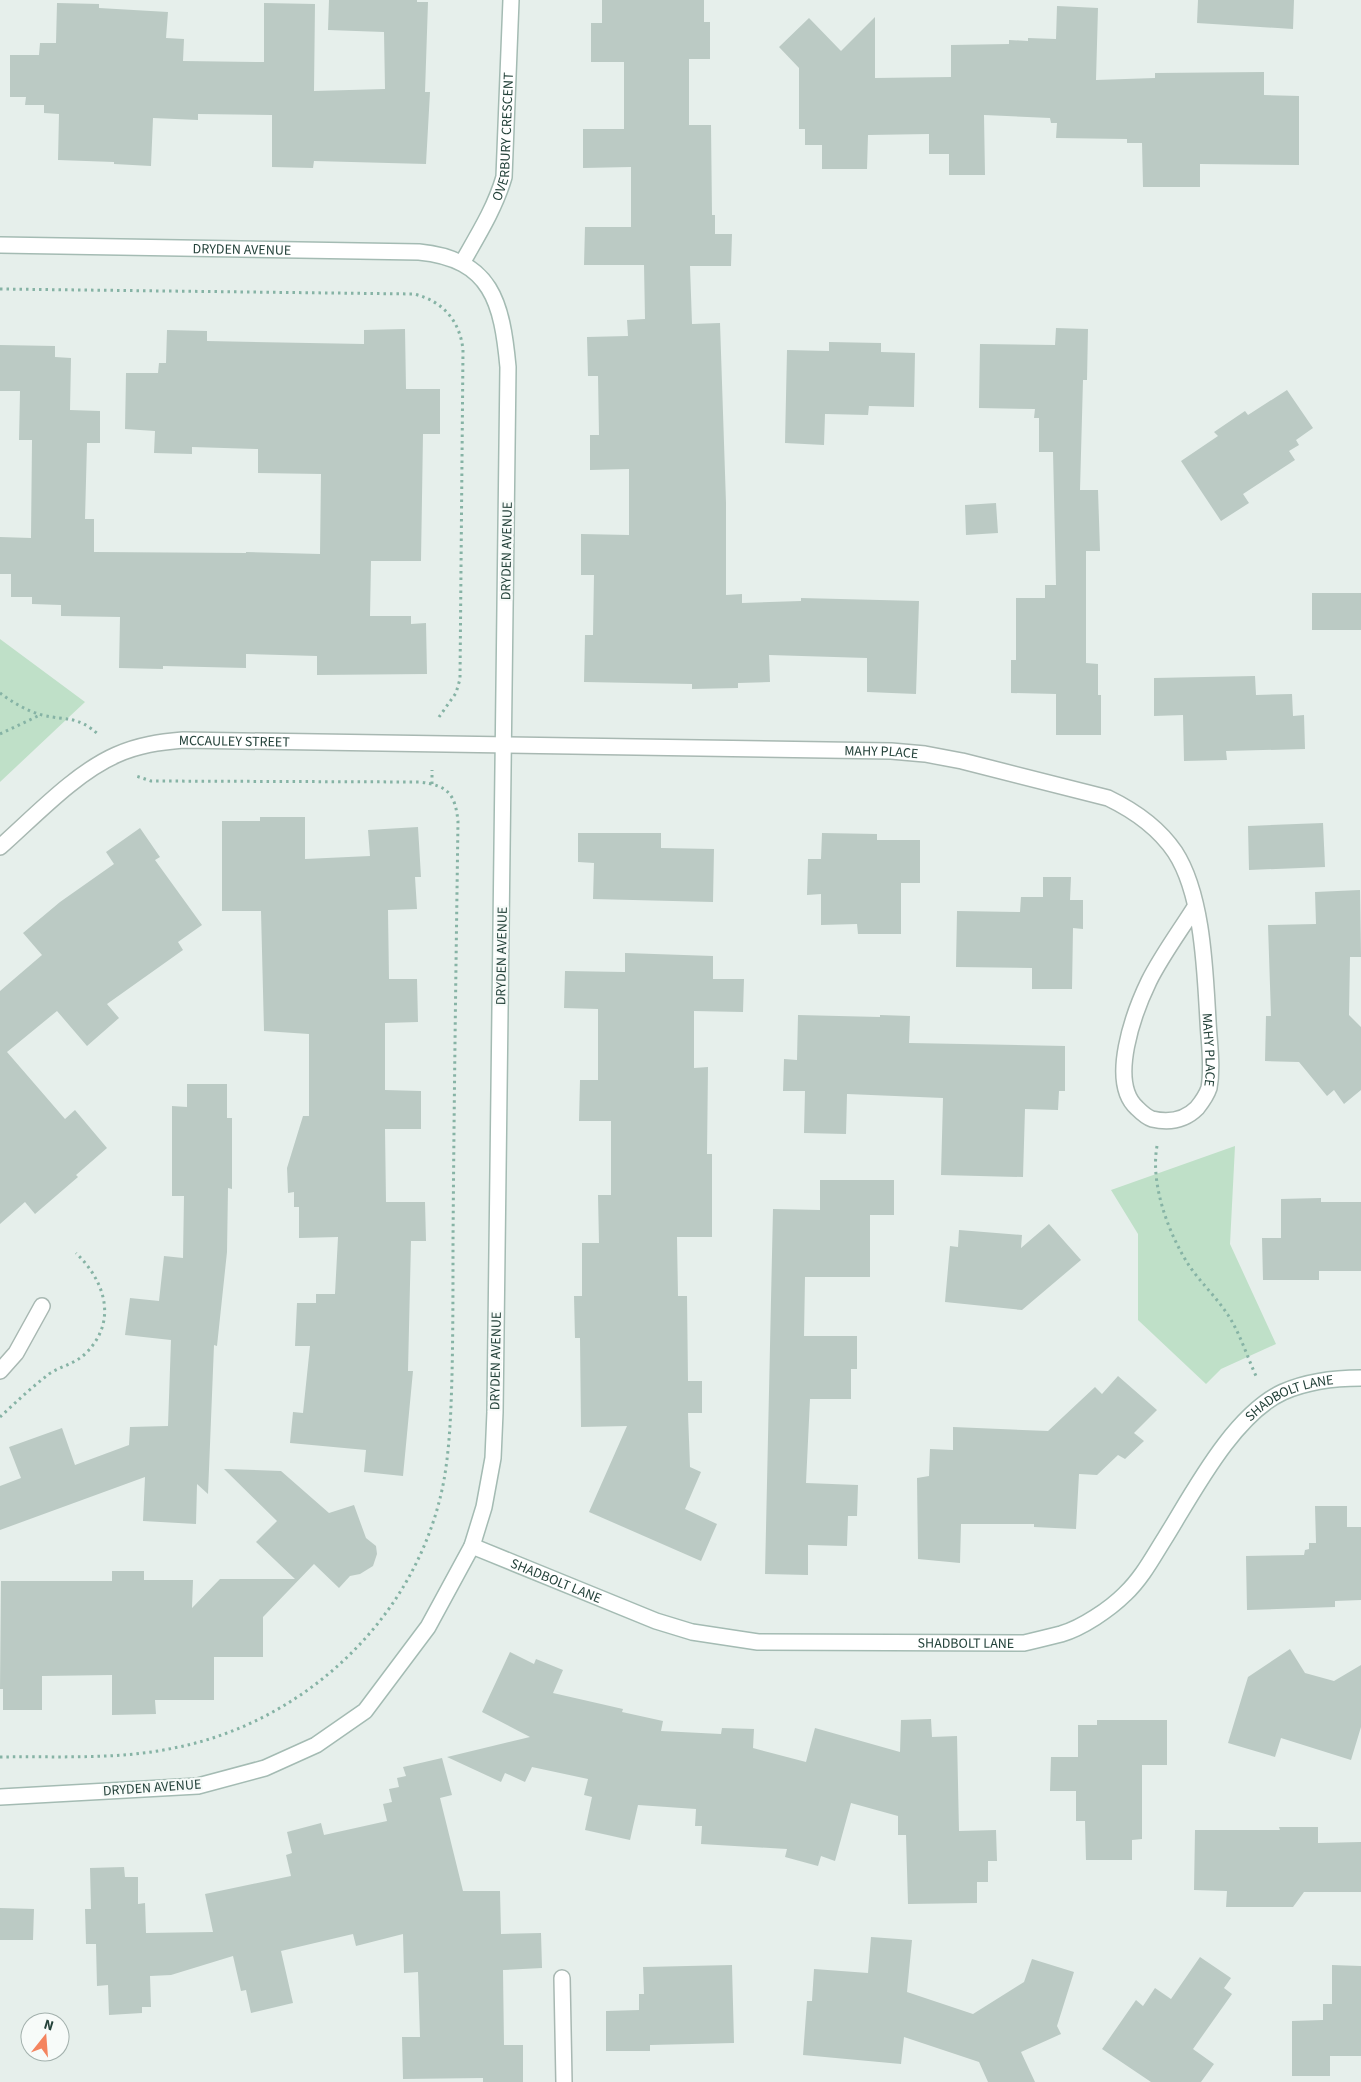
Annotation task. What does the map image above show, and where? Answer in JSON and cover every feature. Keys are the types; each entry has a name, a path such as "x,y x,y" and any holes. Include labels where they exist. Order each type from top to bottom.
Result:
{"street":[{"name":"OVERBURY CRESCENT","path":"462,263 491,212 504,177 511,0"},
{"name":"DRYDEN AVENUE","path":"0,245 419,252 440,254 462,263 485,281 495,301 504,328 508,367 493,1458 484,1507 472,1546 428,1627 365,1711 316,1745 265,1768 198,1786 0,1797"},
{"name":"MCCAULEY STREET","path":"0,847 82,776 99,764 117,755 157,742 183,740 504,745"},
{"name":"MAHY PLACE","path":"504,745 891,751 925,754 962,761 1091,793 1108,798 1130,809 1154,826 1175,852 1188,880 1204,958 1211,1070 1208,1091 1197,1108 1182,1119 1162,1121"},
{"path":"1162,1121 1147,1117 1130,1101 1123,1081 1124,1060 1136,1014 1149,981 1195,907"},
{"path":"0,1371 16,1353 42,1306"},
{"name":"SHADBOLT LANE","path":"472,1546 656,1621 692,1632 728,1639 758,1642 1024,1643 1064,1633 1096,1617 1126,1594 1146,1568 1215,1458 1241,1425 1260,1407 1282,1393 1308,1383 1341,1378 1361,1378"},
{"path":"562,1978 564,2082"}],"path":[{"path":"0,289 414,294 437,302 446,310 459,330 463,350 460,679 456,694 436,721 432,784"},
{"path":"0,694 41,714 77,720 89,726 135,776 151,781 419,782 432,784 445,789 451,794 455,801 458,821 449,1448 439,1502 423,1550 390,1608 369,1634 341,1664 312,1688 279,1710 240,1729 174,1748 141,1753 0,1757"},
{"path":"0,734 41,714"},
{"path":"1162,1121 1155,1158 1156,1181 1163,1208 1177,1242 1190,1266 1228,1315 1241,1336 1260,1382"},
{"path":"0,1417 52,1372 75,1362 86,1353 101,1328 104,1300 100,1285 94,1274 76,1253"}],"green space":[{"path":"0,639 85,702 0,782"},
{"path":"1235,1146 1230,1244 1276,1344 1221,1369 1206,1384 1138,1320 1138,1234 1111,1190"}],"building":[{"path":"329,0 417,0 417,2 428,2 425,92 430,92 426,164 314,161 313,168 272,167 272,115 198,114 198,120 153,118 151,166 114,164 114,162 58,160 59,114 44,113 44,105 25,105 26,97 10,97 10,55 39,55 40,43 56,43 57,3 99,4 99,8 168,12 166,38 184,39 183,61 264,62 264,3 315,4 314,91 385,89 384,32 328,30"},
{"path":"602,0 704,0 704,22 710,22 710,59 689,59 689,125 711,125 712,215 715,215 715,234 732,234 731,266 690,266 692,324 720,323 726,503 726,595 742,594 742,603 801,601 801,598 919,601 916,694 867,692 867,658 769,655 770,682 738,683 738,688 692,689 692,684 584,682 585,635 593,635 594,575 581,575 581,534 629,535 629,469 590,470 590,435 599,435 598,376 588,376 587,337 628,336 627,320 645,319 644,265 584,265 585,227 631,227 631,167 583,168 583,129 624,129 624,62 591,62 591,23 602,23"},
{"path":"1198,0 1294,0 1293,29 1197,23"},
{"path":"1057,6 1098,8 1096,80 1155,78 1155,73 1264,72 1264,95 1299,96 1299,165 1200,164 1200,187 1143,187 1142,143 1127,143 1127,139 1056,138 1057,123 1051,123 1050,118 984,115 985,175 949,175 949,154 929,154 929,134 868,135 867,169 822,169 822,145 805,145 805,129 799,129 799,68 779,47 809,18 841,51 875,17 875,78 951,77 951,45 1009,44 1009,40 1028,41 1028,38 1056,39"},
{"path":"1056,328 1088,329 1087,380 1083,380 1080,490 1098,490 1100,551 1086,551 1086,663 1098,664 1098,695 1101,695 1101,735 1056,735 1056,694 1011,693 1011,660 1016,660 1016,598 1045,598 1045,585 1056,585 1053,452 1039,452 1039,418 1034,418 1035,409 979,408 980,344 1055,345"},
{"path":"405,329 406,389 440,389 440,434 423,434 421,561 371,561 370,616 411,616 411,624 426,623 427,674 317,675 317,656 246,654 246,668 163,666 163,669 119,668 120,617 61,616 61,605 32,604 32,597 11,597 11,574 0,574 0,537 31,538 32,440 19,440 20,391 0,391 0,345 55,346 55,357 71,358 70,410 100,411 100,443 87,443 85,519 94,519 94,552 320,554 321,474 258,473 258,449 192,447 192,454 154,453 155,431 125,429 126,373 158,373 159,363 166,363 167,330 207,331 207,341 364,344 364,330"},
{"path":"829,342 881,343 881,352 915,353 914,407 869,406 868,415 825,414 824,445 785,443 787,350 829,351"},
{"path":"1287,390 1313,428 1296,440 1299,445 1289,451 1295,460 1243,494 1249,503 1221,521 1181,461 1218,436 1214,432 1245,411 1248,415"},
{"path":"996,503 998,533 966,535 965,505"},
{"path":"1312,593 1361,593 1361,630 1312,630"},
{"path":"1255,676 1256,695 1292,694 1293,716 1304,715 1305,749 1226,751 1227,760 1184,761 1183,715 1154,716 1154,678"},
{"path":"260,817 305,817 305,859 370,856 368,830 418,827 421,877 415,877 417,909 388,910 389,979 417,979 418,1022 385,1023 385,1090 421,1091 421,1129 385,1129 386,1202 425,1202 426,1241 411,1241 408,1371 413,1371 403,1476 364,1472 366,1450 290,1443 293,1412 303,1413 310,1346 295,1346 297,1303 316,1303 316,1294 335,1294 338,1237 299,1238 299,1207 294,1207 294,1192 288,1193 287,1168 303,1116 309,1116 309,1034 264,1031 261,911 222,911 222,821 260,821"},
{"path":"1323,823 1325,867 1249,870 1248,826"},
{"path":"140,828 160,857 155,860 202,925 178,942 183,950 107,1004 119,1018 87,1046 57,1011 7,1052 65,1119 75,1110 107,1148 76,1175 78,1177 35,1214 25,1202 0,1224 0,991 42,955 23,933 60,902 114,864 106,852"},
{"path":"578,833 661,833 661,848 714,849 713,902 593,899 594,863 578,862"},
{"path":"822,833 877,834 877,840 920,840 920,883 901,883 901,934 858,934 857,924 821,925 821,894 807,895 808,859 821,859"},
{"path":"1043,877 1071,877 1070,900 1083,900 1083,929 1073,928 1072,989 1032,989 1032,968 956,967 957,911 1020,912 1021,897 1043,897"},
{"path":"1360,890 1361,957 1350,957 1349,1015 1361,1027 1361,1090 1344,1104 1334,1090 1327,1096 1299,1062 1265,1061 1266,1016 1271,1016 1268,925 1316,924 1315,892"},
{"path":"625,953 713,956 713,979 744,979 743,1012 694,1011 694,1068 708,1067 707,1154 712,1154 712,1237 677,1237 678,1296 687,1296 688,1381 702,1381 702,1413 688,1413 690,1467 701,1472 685,1509 717,1524 701,1561 589,1512 627,1426 581,1427 580,1338 575,1338 574,1296 582,1296 582,1243 599,1243 598,1195 611,1195 611,1121 579,1121 580,1080 598,1080 598,1009 564,1008 565,971 625,972"},
{"path":"798,1015 910,1016 909,1043 1065,1046 1065,1091 1059,1091 1058,1110 1025,1109 1023,1177 941,1175 943,1098 847,1094 846,1134 804,1133 805,1091 783,1091 784,1059 797,1060"},
{"path":"187,1084 227,1084 227,1118 232,1118 232,1189 228,1188 227,1252 217,1346 214,1345 208,1494 197,1484 196,1524 143,1521 145,1477 0,1530 0,1486 21,1478 9,1447 62,1428 75,1465 129,1445 130,1427 168,1426 171,1340 125,1335 130,1298 159,1301 164,1256 183,1258 184,1196 172,1196 172,1106 187,1107"},
{"path":"820,1180 894,1180 894,1215 870,1215 870,1277 805,1277 804,1336 857,1336 857,1369 851,1369 851,1399 810,1399 806,1483 858,1485 857,1516 848,1516 847,1546 808,1545 808,1575 765,1574 773,1209 820,1210"},
{"path":"1321,1198 1321,1202 1361,1202 1361,1271 1319,1271 1319,1280 1263,1280 1262,1238 1281,1238 1281,1199"},
{"path":"1049,1224 1081,1260 1022,1310 945,1302 950,1246 958,1247 959,1230 1022,1235 1021,1248"},
{"path":"1118,1376 1157,1410 1134,1433 1144,1441 1125,1459 1118,1455 1097,1475 1079,1474 1076,1529 1034,1527 1034,1524 961,1524 960,1563 918,1559 917,1478 929,1476 930,1449 953,1450 953,1427 1048,1431 1095,1387 1102,1394"},
{"path":"224,1469 281,1471 329,1513 354,1505 366,1538 376,1546 377,1554 373,1566 360,1574 350,1576 339,1588 314,1564 263,1617 263,1657 214,1657 214,1700 155,1700 156,1714 112,1715 112,1675 42,1676 42,1710 3,1710 3,1689 0,1689 1,1581 112,1581 112,1571 144,1571 144,1580 193,1580 192,1608 220,1579 295,1579 256,1542 277,1521"},
{"path":"1315,1506 1347,1506 1347,1527 1361,1527 1361,1600 1335,1601 1335,1607 1247,1610 1246,1556 1304,1555 1305,1550 1309,1549 1309,1543 1316,1543"},
{"path":"1290,1649 1305,1673 1334,1681 1361,1665 1361,1727 1351,1760 1281,1738 1275,1757 1228,1743 1248,1677"},
{"path":"510,1652 534,1664 536,1659 563,1670 553,1693 623,1709 622,1712 663,1721 661,1731 721,1734 722,1728 754,1729 753,1748 806,1762 815,1728 900,1752 901,1720 931,1719 932,1737 957,1736 959,1831 996,1830 997,1861 988,1861 988,1882 977,1882 977,1903 908,1904 906,1835 898,1835 898,1816 851,1803 835,1861 821,1856 818,1866 785,1857 787,1849 701,1844 702,1826 695,1826 696,1809 638,1805 630,1840 585,1830 592,1797 584,1795 588,1779 532,1767 525,1782 505,1773 501,1782 447,1757 530,1737 482,1712"},
{"path":"1097,1720 1167,1720 1167,1765 1142,1765 1142,1839 1132,1840 1132,1860 1086,1860 1085,1821 1076,1821 1076,1791 1050,1791 1051,1757 1078,1757 1078,1725 1097,1725"},
{"path":"442,1758 452,1795 440,1798 463,1891 500,1891 501,1934 541,1933 542,1968 503,1970 504,2045 523,2045 523,2082 483,2082 483,2078 403,2079 402,2037 420,2037 418,1972 404,1973 403,1934 356,1946 353,1934 281,1951 293,2003 251,2013 246,1990 241,1991 233,1956 171,1975 150,1976 151,2007 142,2007 142,2013 109,2015 108,1985 97,1986 96,1944 86,1944 85,1909 91,1909 90,1868 124,1867 125,1877 138,1877 138,1904 145,1903 146,1933 213,1932 205,1894 291,1876 286,1855 292,1853 287,1832 321,1823 324,1835 387,1821 383,1804 392,1802 389,1789 399,1787 397,1778 406,1776 403,1767"},
{"path":"1279,1827 1318,1827 1318,1843 1361,1842 1361,1892 1304,1892 1293,1907 1226,1907 1227,1891 1194,1890 1195,1830 1280,1830"},
{"path":"0,1908 34,1909 33,1940 0,1940"},
{"path":"871,1937 912,1940 907,1992 973,2014 1024,1982 1032,1959 1074,1972 1057,2026 1061,2034 1021,2052 1035,2082 988,2082 979,2062 904,2037 901,2064 803,2055 807,2001 812,2001 814,1969 868,1973"},
{"path":"1200,1957 1231,1978 1224,1988 1232,1994 1193,2049 1214,2064 1201,2082 1151,2082 1102,2049 1136,2000 1143,2006 1155,1988 1171,1999"},
{"path":"732,1965 734,2043 650,2045 650,2051 606,2051 606,2011 639,2010 639,1994 644,1994 643,1967"},
{"path":"1332,1965 1361,1966 1361,2056 1330,2056 1330,2076 1292,2076 1292,2021 1323,2020 1323,2004 1332,2004"}]}
